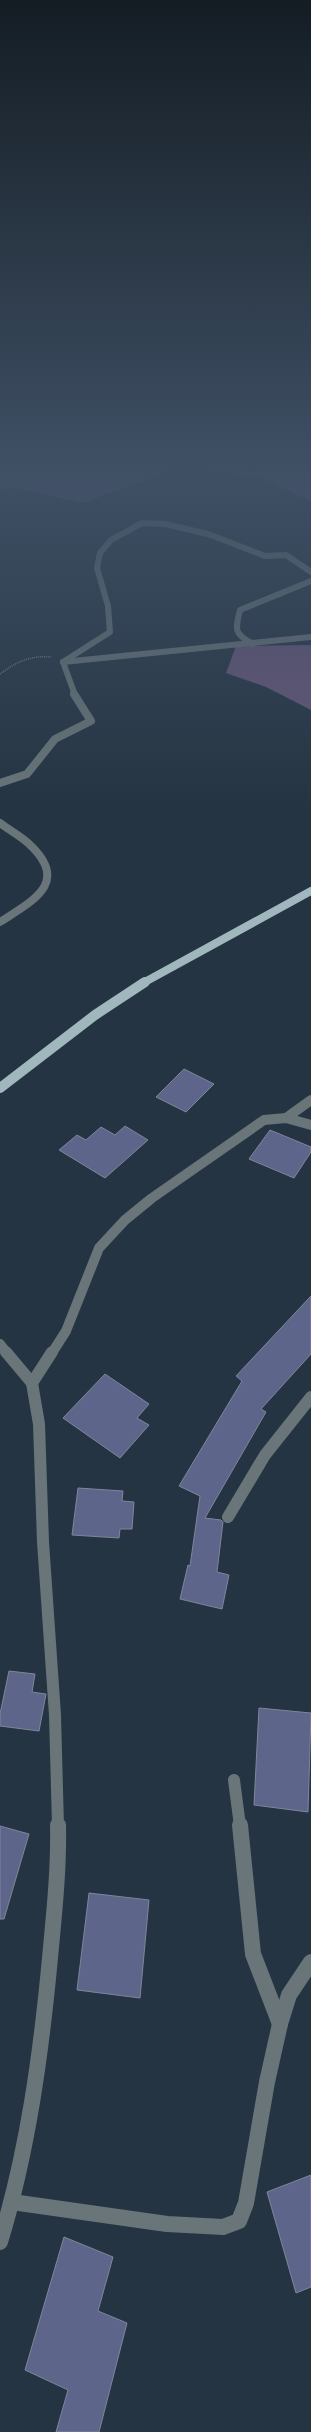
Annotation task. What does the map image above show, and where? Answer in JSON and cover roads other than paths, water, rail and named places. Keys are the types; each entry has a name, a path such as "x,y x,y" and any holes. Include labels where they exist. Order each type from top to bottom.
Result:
{"main road":[{"path":"0,1088 95,1015 142,984 311,891"}],"street":[{"path":"63,662 110,632 108,606 101,582"},
{"path":"253,644 240,637 236,627 240,610 307,582"},
{"path":"63,662 80,662 311,638"},
{"path":"0,783 27,774 55,740 91,721 83,711 71,688 63,662"},
{"path":"0,823 22,838 38,853 46,870 48,881 42,894 0,922"},
{"path":"286,1118 311,1100"},
{"path":"32,1383 66,1331 98,1248 125,1220 264,1120 286,1118 311,1125"},
{"path":"0,1344 32,1383 39,1424 43,1542 55,1715 59,1863 42,2047 12,2202 0,2242"},
{"path":"228,1517 265,1455 311,1397"},
{"path":"234,1780 247,1879 253,1954 280,2024"},
{"path":"12,2202 174,2225 223,2227 239,2221 246,2202 267,2082 280,2024 289,1995 311,1962"}]}
